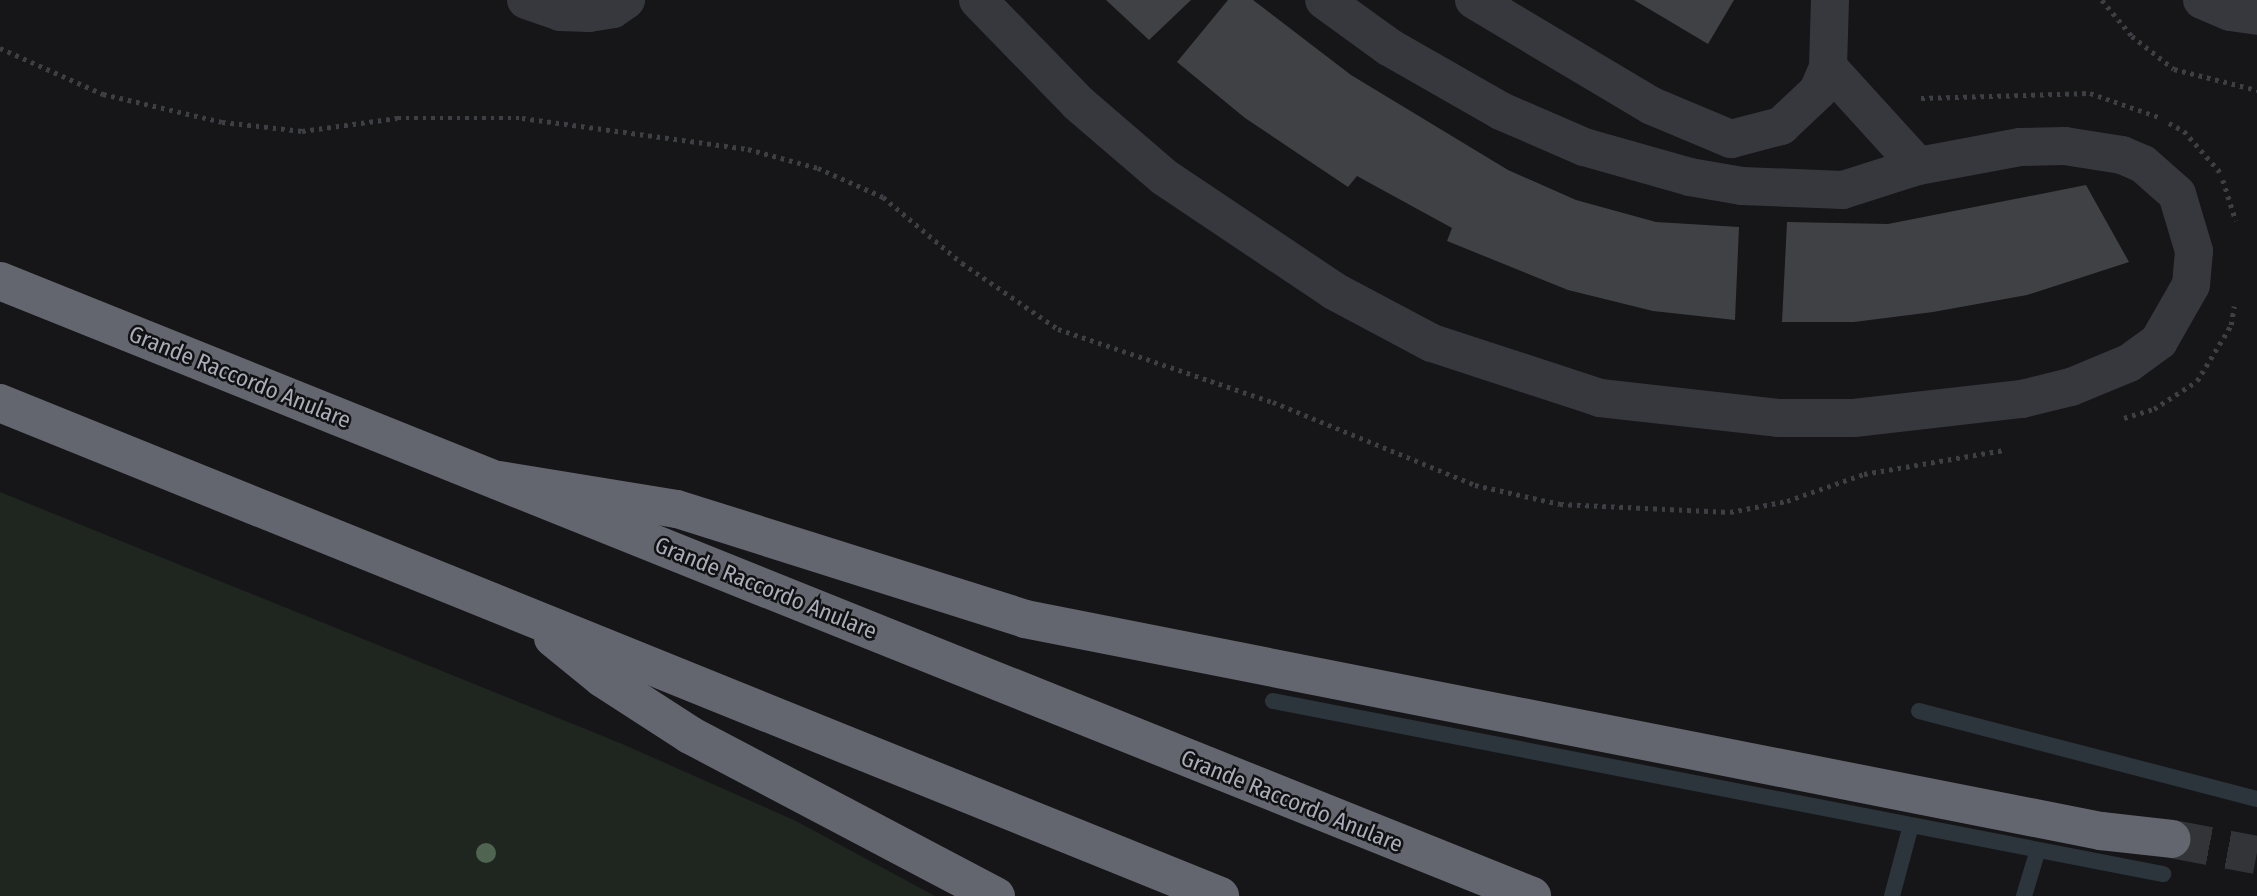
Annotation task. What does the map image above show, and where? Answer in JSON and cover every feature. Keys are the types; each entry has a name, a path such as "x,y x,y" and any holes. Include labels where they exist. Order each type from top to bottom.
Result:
{"highway":[{"name":"Grande Raccordo Anulare","path":"0,281 1532,896"},
{"path":"0,403 1220,896"},
{"path":"499,480 677,509 1038,622 2101,831 2172,839"},
{"path":"528,615 602,678 679,729 996,896"}],"street":[{"path":"526,0 560,12 589,13 613,9 626,0"},
{"path":"978,0 1069,94 1164,177 1334,290 1432,343 1600,398 1778,418 1854,418 1972,406 2071,387 2103,375 2159,341 2178,314 2191,285 2192,242 2177,194 2143,164 2065,146 2020,147 1918,166 1870,185 1797,189 1742,186 1630,163 1551,134 1446,82 1324,0"},
{"path":"1474,0 1652,106 1731,139 1763,135 1795,117 1818,91 1828,67 1830,0"},
{"path":"2202,0 2230,12 2257,16"},
{"path":"1828,67 1918,166"}],"path":[{"path":"2102,0 2132,36 2174,69 2257,90"}],"shaded area":[{"path":"0,492 620,743 796,821 935,896 0,896"}],"building":[{"path":"1106,0 1191,0 1149,40"},
{"path":"1228,0 1253,0 1351,75 1508,170 1576,200 1656,222 1739,227 1735,320 1653,311 1568,290 1447,241 1452,228 1357,176 1348,187 1245,118 1177,62"},
{"path":"1634,0 1734,0 1708,44"},
{"path":"2086,185 2129,262 2027,295 1933,312 1854,322 1782,322 1787,222 1888,224"}],"waterway":[{"path":"1273,701 2163,874"},
{"path":"1919,711 2257,799"},
{"path":"1892,896 1910,829"},
{"path":"2024,896 2037,853"}],"tunnel":[{"path":"2172,839 2257,855"}]}
